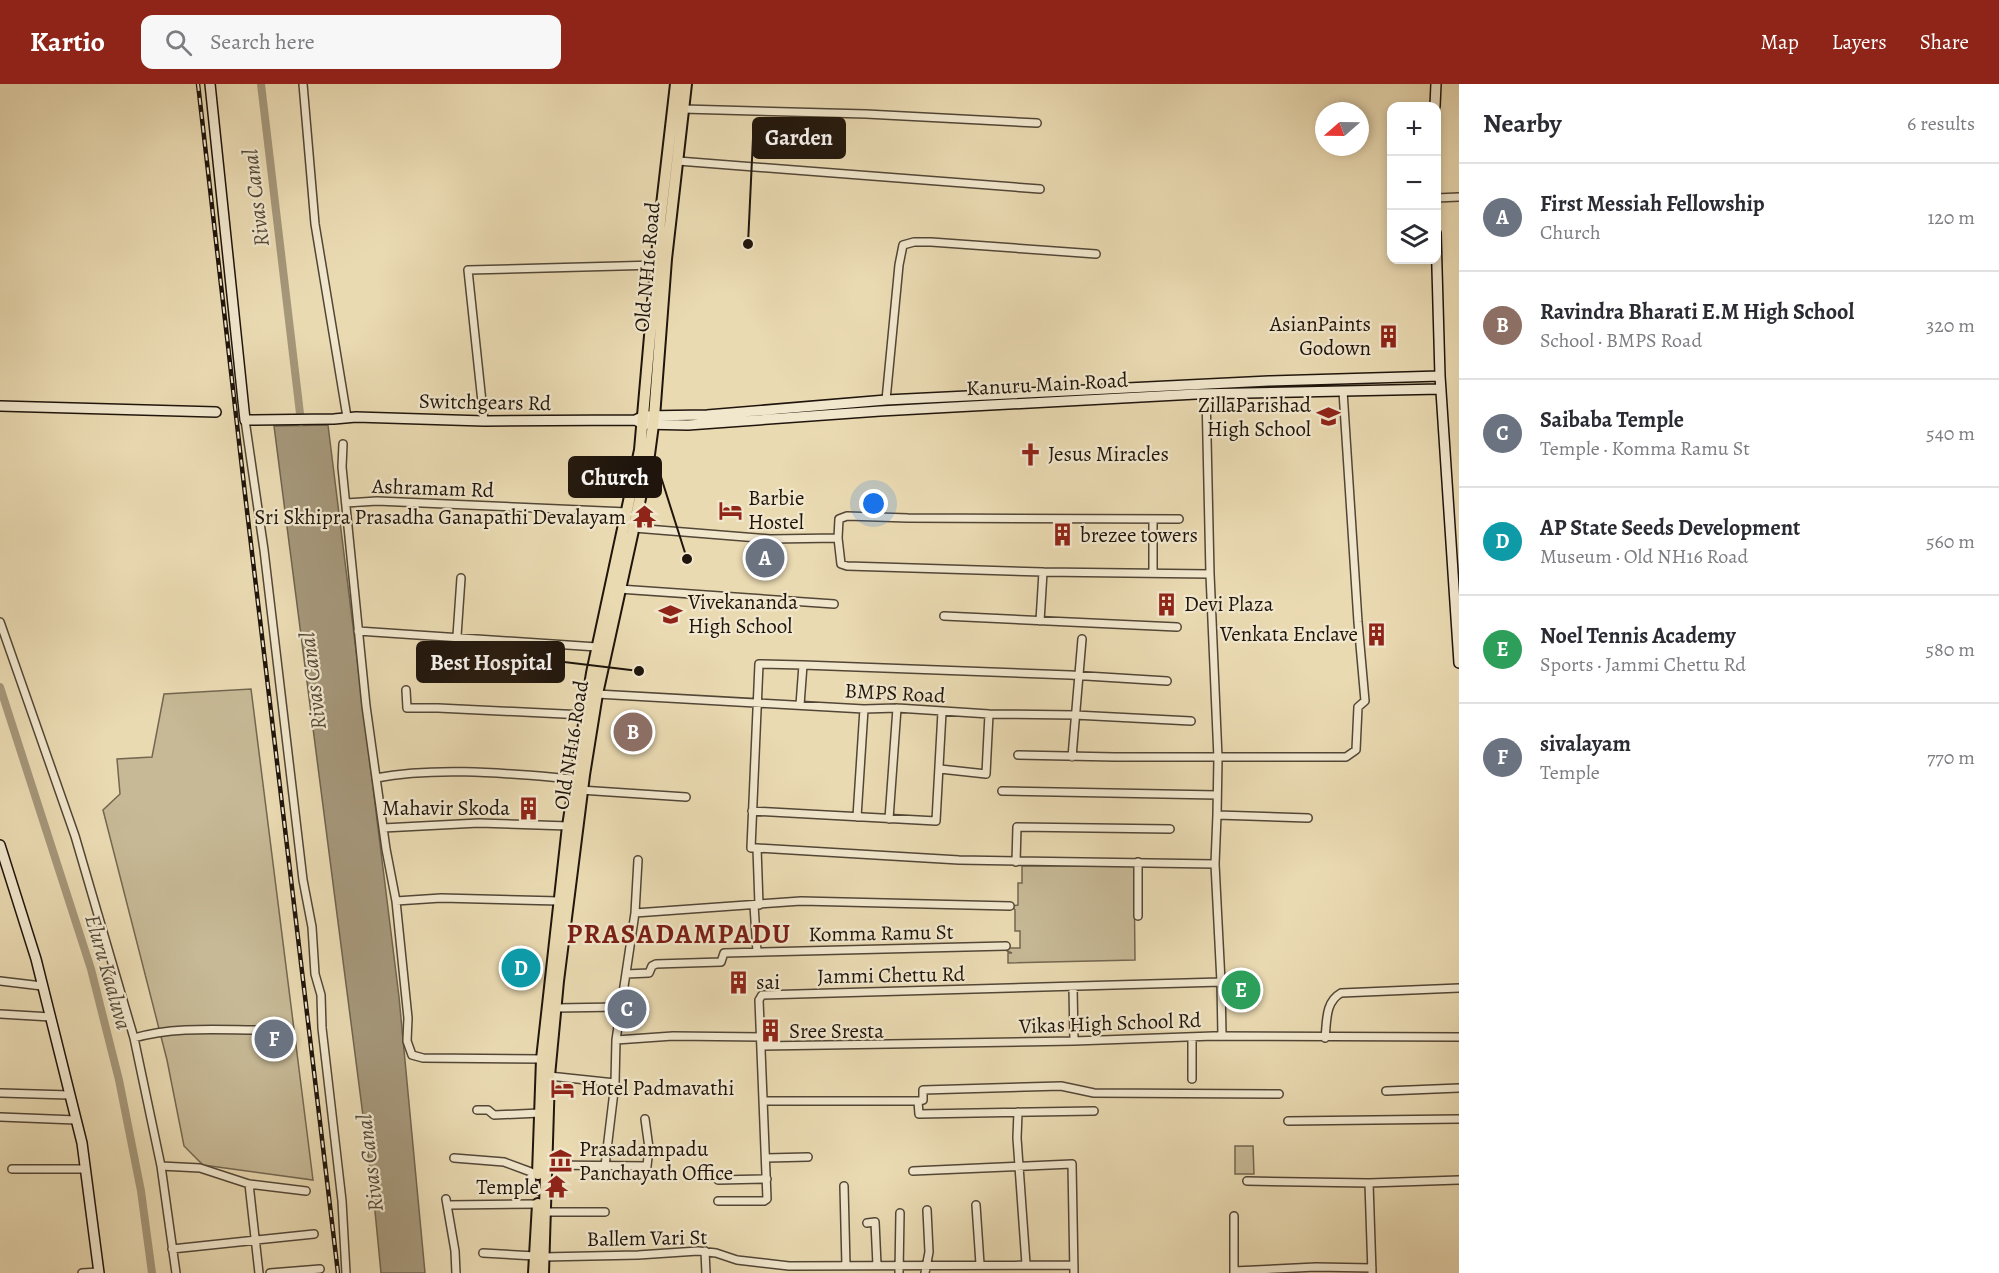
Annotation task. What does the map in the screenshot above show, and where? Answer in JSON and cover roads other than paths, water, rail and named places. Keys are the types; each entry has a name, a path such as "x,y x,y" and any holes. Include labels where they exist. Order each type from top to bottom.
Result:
{"main road":[{"path":"210,84 245,420"},
{"name":"Old NH16 Road","path":"541,1208 538,1191 542,1059 568,826 648,462 646,420 657,265 676,84"},
{"name":"Old NH16 Road","path":"534,1273 539,1256 546,1165 549,1076 584,715 646,420 686,84"},
{"path":"1436,84 1436,102"},
{"path":"1438,264 1440,376 1459,663"},
{"name":"Kanuru Main Road","path":"646,420 704,424 1285,381 1440,376"},
{"path":"1285,381 1285,392"},
{"name":"Kanuru Main Road","path":"646,420 886,400 1441,388"},
{"path":"0,406 216,412"},
{"name":"Switchgears Rd","path":"245,420 347,417 484,421 646,420"},
{"path":"0,845 36,959 76,1120 86,1168 99,1273"},
{"name":"Old NH16 Road","path":"539,1256 543,1273"}],"street":[{"path":"303,84 315,224 347,417"},
{"path":"683,109 866,114 1037,123"},
{"path":"678,161 1040,189"},
{"path":"1441,198 1459,197"},
{"path":"886,400 903,245 914,242 931,242 1096,254"},
{"path":"484,421 468,270 657,265"},
{"path":"1018,755 1346,757 1356,750 1358,707 1365,701 1343,391"},
{"path":"1206,394 1210,574 1218,758 1215,864 1222,1036"},
{"path":"245,420 264,550 303,879 312,927 315,974 321,995 322,1028 342,1201 346,1273"},
{"path":"343,444 342,467 358,631 383,828 396,902 408,1018 408,1041 412,1054 423,1058 542,1059"},
{"name":"Ashramam Rd","path":"346,503 377,501 627,512"},
{"path":"1179,519 847,516 839,519 838,538 841,564 847,566 1210,574"},
{"path":"1153,519 1153,572"},
{"path":"633,528 770,539 838,538"},
{"path":"1041,621 1043,572"},
{"path":"457,636 462,578"},
{"path":"619,589 834,604"},
{"path":"944,616 1177,627"},
{"path":"0,622 75,836 134,1038 161,1166 176,1273"},
{"path":"358,631 597,647"},
{"path":"1072,757 1082,639"},
{"path":"1167,681 761,663 751,848 1016,862 1215,864"},
{"path":"800,705 803,665"},
{"path":"406,690 407,708 584,715"},
{"name":"BMPS Road","path":"597,694 864,709 897,708 942,712 1075,715 1191,721"},
{"path":"889,819 897,708"},
{"path":"857,817 864,709"},
{"path":"752,811 936,821 942,712"},
{"path":"940,769 986,774 989,714"},
{"path":"376,778 405,773 500,773 577,786 686,797"},
{"path":"1002,791 1217,795"},
{"path":"1217,815 1308,818"},
{"path":"383,828 479,823 568,826"},
{"path":"1016,862 1017,827 1170,829"},
{"path":"757,848 757,952"},
{"path":"605,1166 615,1083 616,1040 634,913 638,860"},
{"path":"1137,916 1138,862"},
{"path":"396,902 441,898 559,901"},
{"path":"634,913 801,901 1010,906"},
{"name":"Komma Ramu St","path":"626,974 649,973 652,966 656,964 722,962 724,953 1006,946"},
{"path":"0,981 42,986"},
{"name":"Jammi Chettu Rd","path":"718,1201 764,1201 767,1199 759,1000 762,995 1221,982"},
{"path":"1073,987 1074,1041"},
{"path":"1325,1038 1330,1002 1341,993 1459,988"},
{"path":"555,1008 620,1007"},
{"path":"0,1014 51,1017"},
{"path":"134,1038 163,1032 262,1030"},
{"path":"616,1040 673,1036 762,1037"},
{"name":"Vikas High School Rd","path":"762,1046 1222,1036 1459,1037"},
{"path":"1192,1037 1192,1079"},
{"path":"549,1076 615,1083"},
{"path":"764,1101 918,1101 923,1100 923,1090 1061,1086 1094,1093 1279,1094"},
{"path":"1386,1092 1459,1088"},
{"path":"2,1093 69,1095"},
{"path":"918,1101 919,1114 1094,1112"},
{"path":"477,1110 488,1110 494,1115 540,1113"},
{"path":"1018,1112 1017,1138 1026,1264"},
{"path":"0,1117 76,1120"},
{"path":"546,1165 647,1166 645,1119"},
{"path":"1288,1121 1459,1119"},
{"path":"766,1158 808,1157"},
{"path":"454,1158 504,1162 531,1172 532,1190 538,1191"},
{"path":"913,1171 1072,1164 1074,1269"},
{"path":"161,1166 200,1168 249,1184 306,1191"},
{"path":"12,1169 86,1168"},
{"path":"718,1180 766,1179"},
{"path":"1247,1181 1369,1183 1459,1180"},
{"path":"1234,1216 1234,1272 1316,1267 1372,1270 1369,1183"},
{"path":"249,1184 260,1273"},
{"path":"842,1268 844,1186"},
{"path":"456,1273 447,1202 605,1212"},
{"path":"976,1205 980,1264"},
{"path":"925,1269 929,1252 927,1210"},
{"path":"899,1269 900,1213"},
{"path":"867,1223 875,1222 874,1268"},
{"path":"172,1249 314,1234"},
{"path":"705,1251 706,1273"},
{"name":"Ballem Vari St","path":"483,1253 539,1256 638,1255 705,1251 726,1255 737,1260 789,1269 925,1269 980,1264 1026,1264 1074,1269"},
{"path":"1008,1264 1009,1273"},
{"path":"270,1273 320,1269"},
{"path":"82,1273 99,1273"}],"water":[{"path":"328,425 399,997 425,1273 381,1273 374,1201 274,426"}],"waterway":[{"name":"Rivas Canal","path":"261,84 301,422"},
{"name":"Eluru Kaaluva","path":"0,687 91,969 119,1080 141,1191 152,1273"}],"railway":[{"path":"198,84 338,1273"}],"place":[{"name":"Garden","path":"748,244"},
{"name":"AsianPaints Godown","path":"1389,336"},
{"name":"ZillaParishad High School","path":"1329,417"},
{"name":"Jesus Miracles","path":"1030,454"},
{"name":"Barbie Hostel","path":"730,510"},
{"name":"Sri Skhipra Prasadha Ganapathi Devalayam","path":"644,517"},
{"name":"brezee towers","path":"1062,535"},
{"name":"First Messiah Fellowship","path":"765,558"},
{"name":"Church","path":"687,559"},
{"name":"Devi Plaza","path":"1166,604"},
{"name":"Vivekananda High School","path":"670,614"},
{"name":"Venkata Enclave","path":"1376,634"},
{"name":"Best Hospital","path":"639,671"},
{"name":"Ravindra Bharati E.M High School","path":"633,732"},
{"name":"Mahavir Skoda","path":"528,808"},
{"name":"AP State Seeds Development","path":"521,968"},
{"name":"sai","path":"738,982"},
{"name":"Noel Tennis Academy","path":"1241,990"},
{"name":"Saibaba Temple","path":"627,1009"},
{"name":"Sree Sresta","path":"771,1031"},
{"name":"sivalayam","path":"274,1039"},
{"name":"Hotel Padmavathi","path":"563,1088"},
{"name":"Prasadampadu Panchayath Office","path":"561,1161"},
{"name":"Temple","path":"557,1187"}],"district":[{"name":"PRASADAMPADU","path":"679,934"}]}
